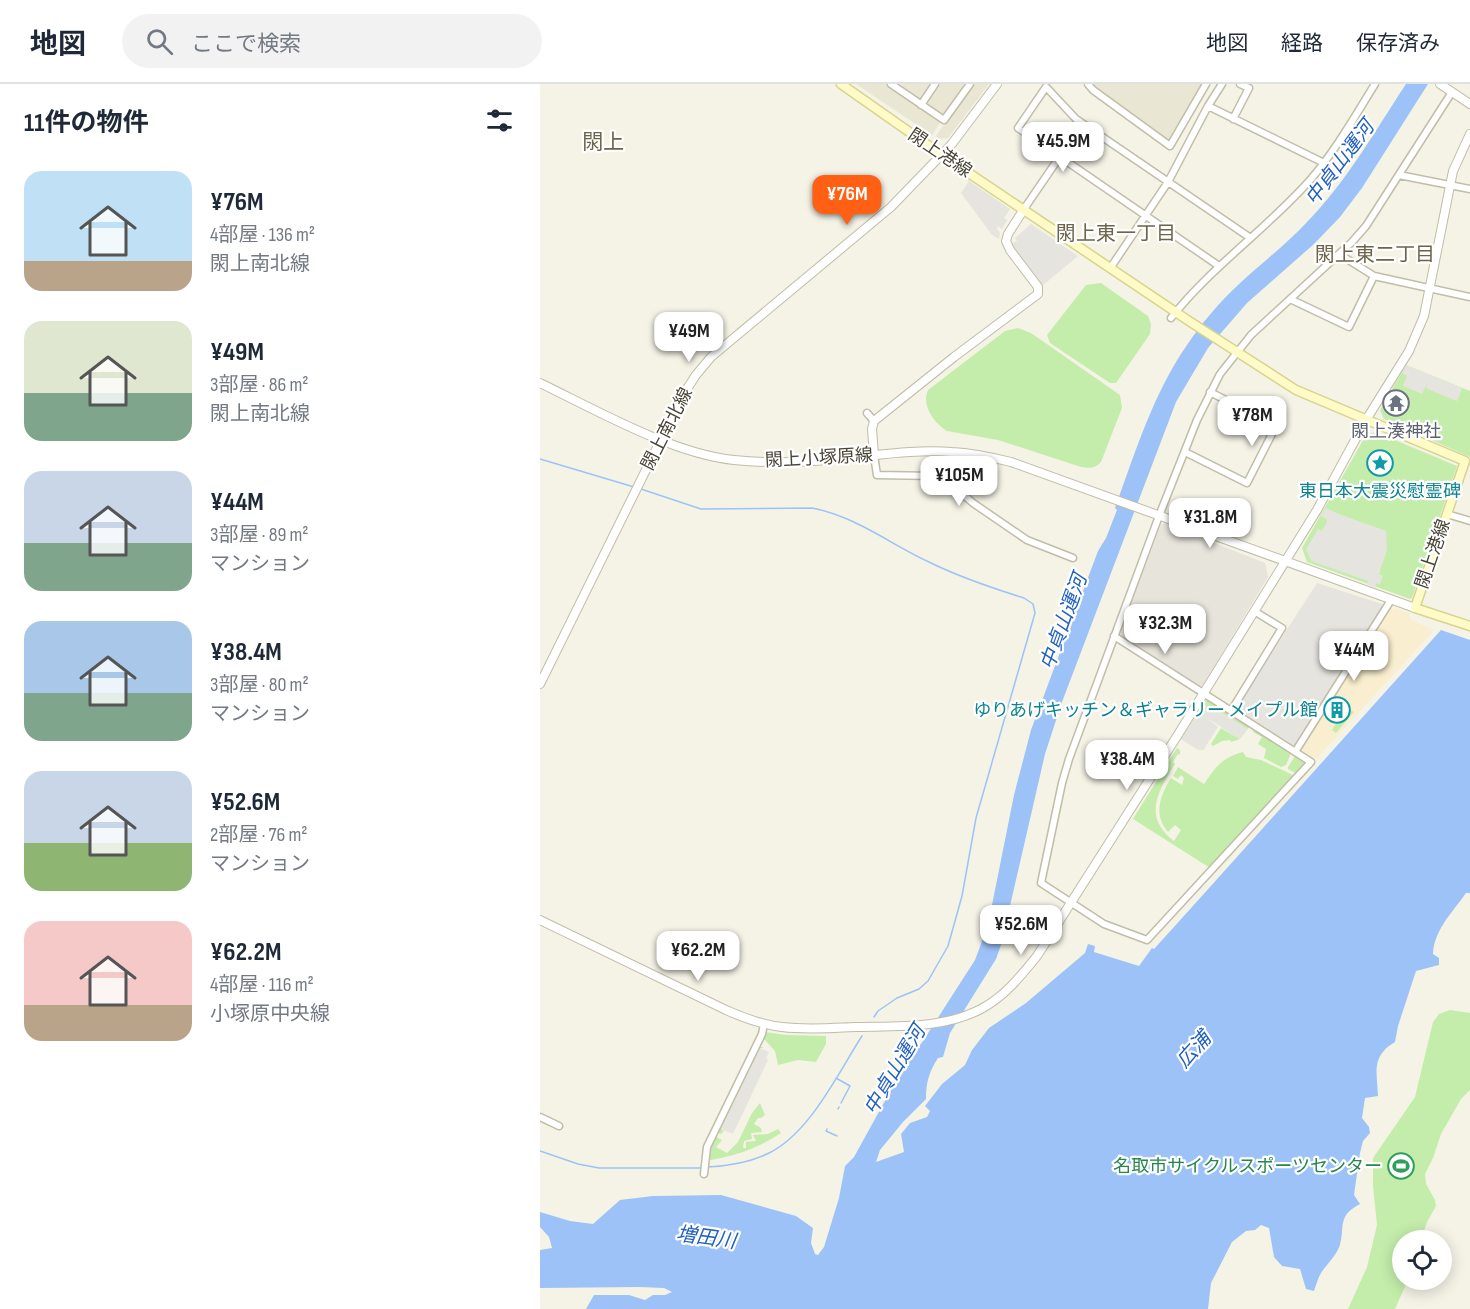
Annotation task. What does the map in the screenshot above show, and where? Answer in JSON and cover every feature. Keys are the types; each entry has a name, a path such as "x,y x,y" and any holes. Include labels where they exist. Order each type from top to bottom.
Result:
{"main road":[{"name":"閖上港線","path":"841,84 942,155 1110,267 1173,315 1189,321 1296,390 1467,462 1415,608 1470,626"}],"street":[{"path":"921,105 935,84"},
{"path":"896,85 944,120 970,84"},
{"name":"閖上南北線","path":"540,684 632,496 683,395 696,375 711,357 891,207 942,155 997,84"},
{"path":"1088,84 1170,146 1206,84"},
{"path":"1110,267 1168,182 1222,84"},
{"path":"1233,119 1248,88 1240,84"},
{"path":"1173,315 1219,266 1298,192 1324,163 1376,84"},
{"path":"1440,84 1470,104"},
{"path":"1219,266 1018,128 1046,87 1082,124 1250,237"},
{"path":"1114,636 1311,762 1147,940 1104,924 1041,883 1069,759 1114,636 1159,516 1210,392 1220,374 1251,335 1366,226 1452,92"},
{"path":"1209,106 1324,163"},
{"path":"1073,558 1027,540 973,503 945,479 936,476 877,475 873,455 872,429 874,421 1038,294 1038,288 1010,250 1006,236 1082,124"},
{"path":"540,920 726,1010 765,1024 797,1028 924,1024 972,1013 1005,993 1036,956 1072,903 1204,693 1317,510 1366,420 1418,333 1430,289 1450,186 1458,156 1470,134"},
{"path":"1399,176 1470,189"},
{"path":"1339,254 1374,276 1470,297"},
{"path":"1290,299 1349,327 1374,276"},
{"name":"閖上小塚原線","path":"540,383 661,440 702,453 732,459 796,462 920,451 981,455 1011,462 1159,516"},
{"path":"1185,452 1247,483 1276,426 1210,392"},
{"path":"867,413 874,421"},
{"path":"1447,514 1470,521"},
{"path":"1159,516 1415,608"},
{"path":"1295,752 1391,600"},
{"path":"1231,711 1282,628 1254,611"},
{"path":"704,1169 706,1147 765,1024"},
{"path":"540,1117 559,1126"}],"shaded area":[{"path":"856,84 887,84 941,121 932,135"},
{"path":"902,84 933,84 922,99 918,99 902,89"},
{"path":"938,84 968,84 945,114 941,115 927,105 927,101"},
{"path":"973,84 989,84 948,138 935,137"},
{"path":"1091,84 1202,84 1171,140 1167,141 1094,89"},
{"path":"969,181 1010,209 1004,218 1007,220 1002,229 998,226 999,239 992,235 961,193"},
{"path":"1031,224 1078,256 1042,286 1009,245 1017,241 1015,238"},
{"path":"1406,365 1462,388 1457,401 1426,388 1427,383 1422,394 1403,386 1407,376 1402,373"},
{"path":"1326,508 1386,531 1387,550 1379,574 1383,576 1380,584 1376,583 1376,588 1367,584 1368,581 1311,561 1306,549 1318,529 1322,531 1327,522 1321,516"},
{"path":"1164,523 1265,563 1268,577 1203,685 1199,686 1121,636 1120,632 1161,525"},
{"path":"1317,583 1382,604 1383,608 1298,744 1292,746 1238,711 1237,707"},
{"path":"1395,608 1410,613 1409,619 1434,630 1316,759 1304,753 1302,748 1390,610"},
{"path":"1210,705 1248,729 1240,739 1207,718 1218,727 1204,750 1198,750 1181,739 1195,717 1198,718 1205,706 1208,708"},
{"path":"760,1048 769,1052 766,1058 768,1060 733,1134 721,1129"}],"green space":[{"path":"1101,283 1148,316 1151,324 1150,334 1116,383 1110,383 1050,343 1047,335 1086,285"},
{"path":"1018,328 1031,333 1120,395 1122,408 1101,462 1097,466 1081,467 998,440 947,431 930,413 926,402 928,390 1005,331"},
{"path":"1406,365 1470,391 1470,457 1384,419 1380,410"},
{"path":"1376,432 1457,466 1410,599 1307,562 1302,548 1366,435"},
{"path":"1208,700 1249,726 1247,730 1205,706 1197,718 1195,717"},
{"path":"1346,708 1354,712 1336,733 1332,730"},
{"path":"1221,727 1240,739 1231,742 1230,740 1222,741 1213,746 1211,744 1221,728 1237,738"},
{"path":"1255,729 1291,753 1286,765 1281,767 1264,758 1266,749 1258,744 1262,737 1253,732"},
{"path":"1177,748 1180,750 1180,755 1178,754 1173,762 1175,764 1163,784 1156,804 1158,822 1164,832 1174,841 1181,830 1175,825 1168,832 1159,812 1161,798 1171,778 1182,785 1184,778 1181,775 1178,779 1173,776 1178,767 1204,784 1220,764 1243,752 1246,757 1261,760 1295,776 1210,868 1133,819"},
{"path":"1295,756 1304,760 1305,765 1297,774 1288,769"},
{"name":"名取市サイクルスポーツセンター","path":"1450,1010 1470,1013 1470,1090 1461,1099 1441,1134 1425,1174 1426,1184 1436,1206 1424,1230 1392,1230 1392,1290 1404,1290 1395,1309 1348,1309 1367,1267 1377,1225 1373,1158 1415,1097 1433,1022 1439,1014"},
{"path":"765,1032 826,1036 826,1044 816,1062 798,1060 778,1065 775,1051 763,1038"},
{"path":"759,1046 764,1048 759,1048 721,1129 724,1131 721,1134 717,1132"},
{"path":"760,1103 765,1115 758,1118 754,1124 761,1128 762,1132 751,1133 752,1139 744,1141 743,1148 746,1148 746,1142 756,1141 753,1135 768,1134 778,1129 781,1133 739,1153 708,1159 715,1136 722,1140 716,1147 727,1153 738,1142 752,1113"}],"water":[{"path":"1406,84 1428,84 1362,188 1340,217 1314,244 1247,303 1208,348 1176,402 1062,702 1045,754 996,959 950,1033 943,1057 938,1058 932,1068 927,1082 926,1099 880,1150 876,1162 904,1152 901,1134 910,1123 927,1117 930,1111 925,1106 942,1084 965,1065 972,1050 989,1028 1026,1003 1085,953 1088,944 1095,946 1094,952 1139,966 1152,948 1154,949 1441,630 1470,640 1470,893 1466,893 1437,937 1433,954 1439,958 1439,965 1416,971 1395,1042 1387,1047 1379,1059 1377,1065 1378,1096 1365,1098 1362,1118 1369,1127 1370,1133 1363,1141 1354,1195 1360,1204 1345,1217 1340,1245 1321,1273 1314,1291 1306,1289 1300,1269 1282,1266 1274,1257 1269,1228 1261,1225 1255,1230 1246,1231 1232,1242 1211,1283 1208,1309 586,1309 594,1295 629,1295 645,1300 653,1295 665,1295 672,1292 664,1288 639,1287 540,1288 540,1250 552,1248 549,1237 540,1227 540,1212 570,1221 593,1224 620,1200 653,1196 721,1195 796,1216 813,1228 811,1243 815,1254 818,1255 824,1247 839,1198 845,1166 854,1157 902,1070 975,960 988,925 1014,795 1031,730 1098,551 1117,510 1115,508 1138,445 1164,383 1198,329 1217,307 1300,230 1322,206 1360,155"}],"waterway":[{"path":"540,459 634,487"},
{"path":"641,489 701,509 812,508 828,512 858,524 940,567 1024,598 1033,604 1035,613 976,818 962,896 948,946 928,981 919,989 897,998 878,1011 874,1017"},
{"path":"706,1167 746,1162 784,1144 822,1101 862,1036"},
{"path":"836,1078 850,1086 841,1103"},
{"path":"827,1129 826,1131 837,1136"},
{"path":"540,1151 578,1164 599,1168 701,1168"}],"place":[{"name":"閖上湊神社","path":"1396,403"},
{"name":"東日本大震災慰霊碑","path":"1380,463"},
{"name":"ゆりあげキッチン＆ギャラリー メイプル館","path":"1337,710"},
{"name":"名取市サイクルスポーツセンター","path":"1401,1166"}],"district":[{"name":"閖上","path":"603,142"},
{"name":"閖上東一丁目","path":"1116,234"},
{"name":"閖上東二丁目","path":"1375,255"}],"water label":[{"name":"中貞山運河","path":"1340,163"},
{"name":"中貞山運河","path":"1064,622"},
{"name":"広浦","path":"1194,1050"},
{"name":"中貞山運河","path":"895,1070"},
{"name":"増田川","path":"706,1238"}]}
